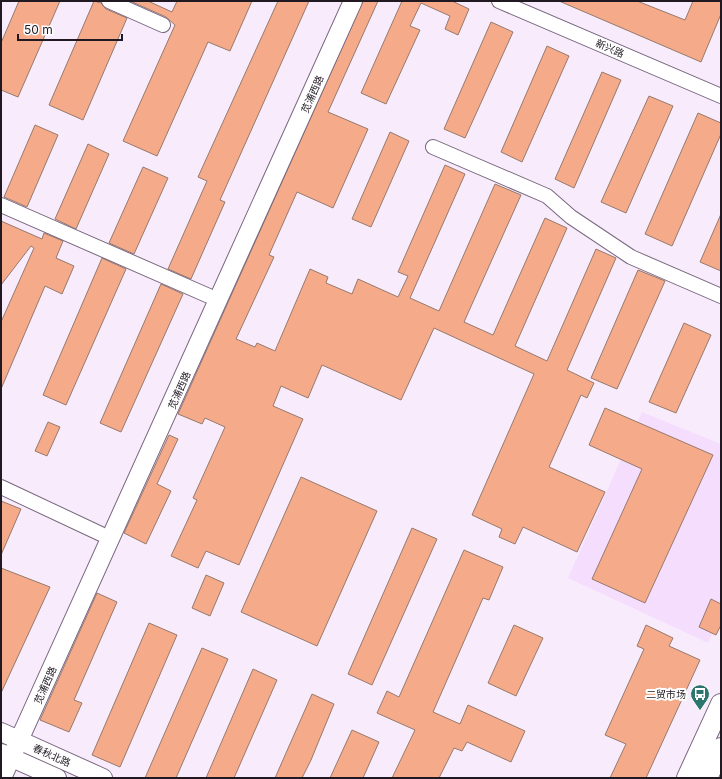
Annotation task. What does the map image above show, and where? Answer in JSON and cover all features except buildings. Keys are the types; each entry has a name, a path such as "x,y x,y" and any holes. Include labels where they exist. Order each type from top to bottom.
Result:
{"main road":[{"path":"687,778 721,704"},
{"path":"707,778 721,748"}],"street":[{"path":"109,1 163,25"},
{"name":"苋浦西路","path":"2,778 7,745 342,1"},
{"name":"苋浦西路","path":"7,745 354,1"},
{"name":"新兴路","path":"499,1 721,96"},
{"path":"433,147 547,196 571,217 631,257 721,296"},
{"path":"1,205 209,296"},
{"path":"1,487 102,534"},
{"path":"7,745 57,778"},
{"name":"春秋北路","path":"7,745 103,778"}],"shaded area":[{"path":"642,412 721,444 721,615 708,643 568,578"}],"place":[{"name":"二贸市场","path":"700,711"}]}
